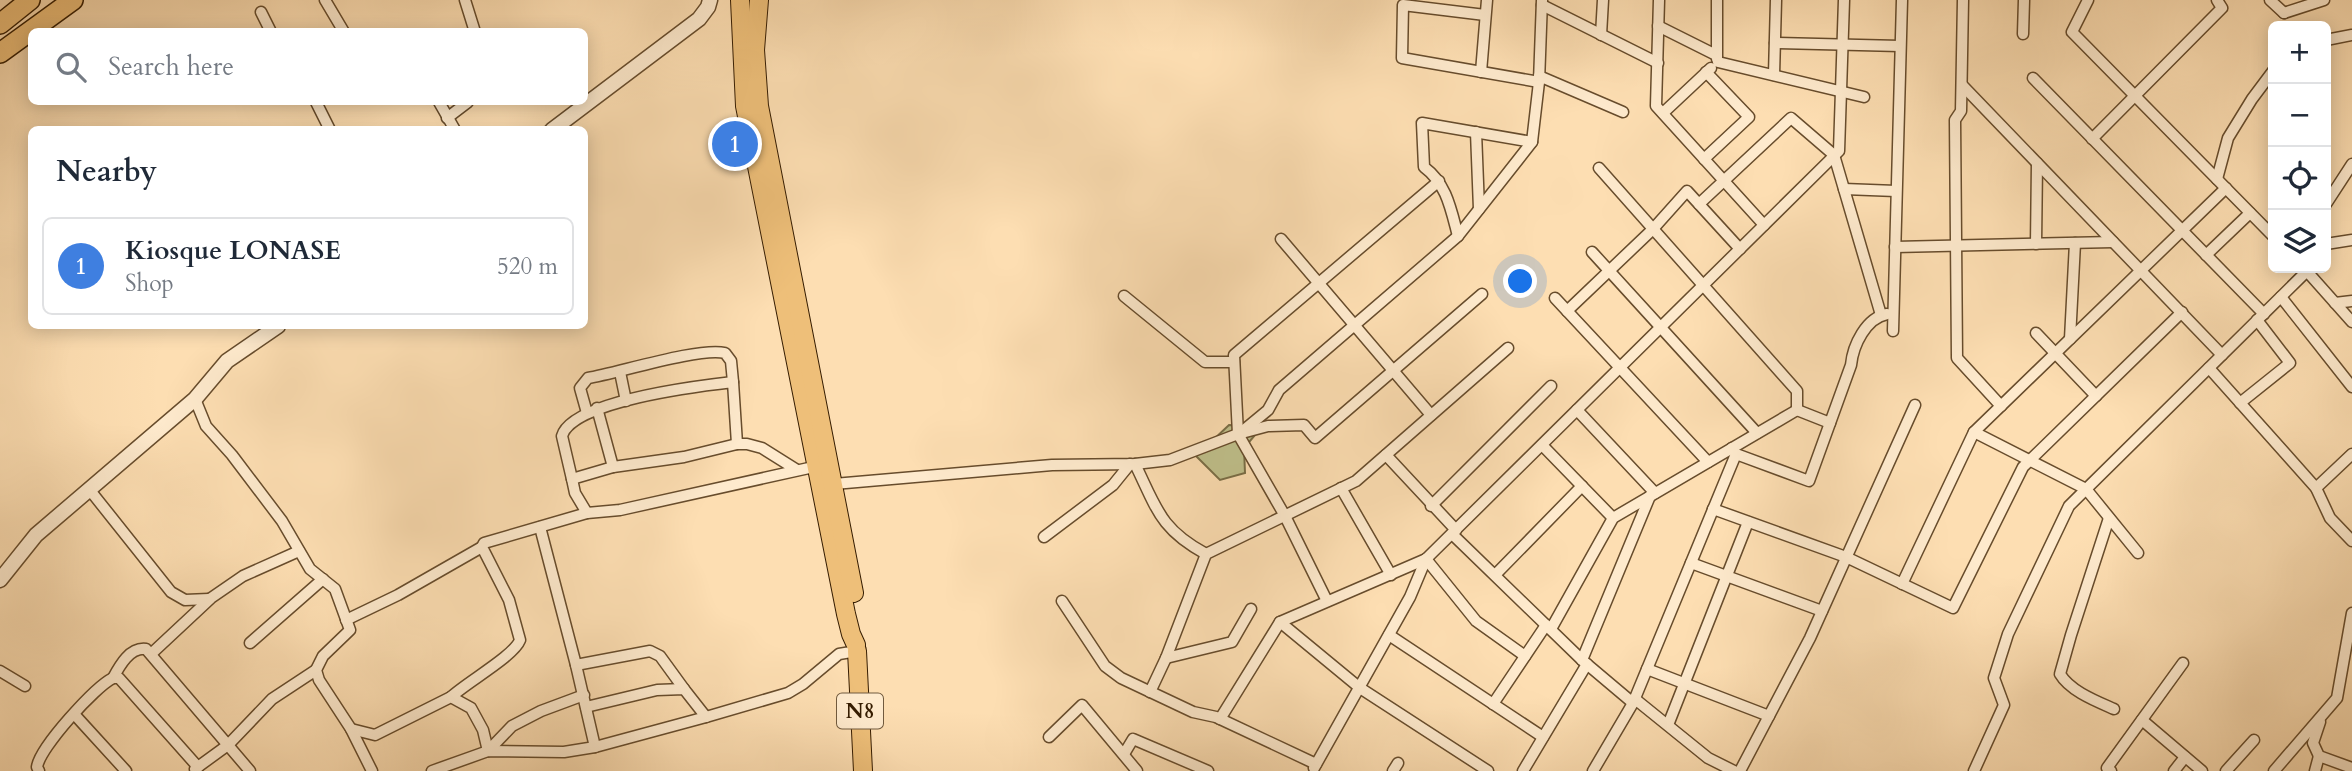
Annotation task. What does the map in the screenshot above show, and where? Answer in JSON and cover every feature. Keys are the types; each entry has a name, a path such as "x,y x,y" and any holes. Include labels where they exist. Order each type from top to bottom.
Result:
{"highway":[{"path":"0,22 24,0"},
{"path":"0,22 30,0"},
{"path":"0,44 55,0"},
{"path":"34,28 73,0"},
{"path":"0,52 28,32"}],"main road":[{"path":"740,0 745,106 846,614 856,645 859,632 856,603 759,106 755,50 758,0"},
{"name":"N8","path":"857,651 863,771"}],"street":[{"path":"465,0 474,28"},
{"path":"588,103 699,19 710,0"},
{"path":"1481,72 1486,0"},
{"path":"1601,34 1603,0"},
{"path":"1659,0 1656,106 1764,225"},
{"path":"1663,113 1717,58 1717,0"},
{"path":"1774,75 1776,0"},
{"path":"1220,719 1280,622 1426,559 1839,151 1844,0"},
{"path":"1893,331 1902,0"},
{"path":"1964,0 1961,111 1955,120 1956,358 2001,406"},
{"path":"2023,34 2024,0"},
{"path":"2088,0 2072,32 2268,231"},
{"path":"2092,139 2222,8 2217,0"},
{"path":"2270,0 2284,13"},
{"path":"2284,13 2291,0"},
{"path":"2284,13 2324,0"},
{"path":"327,1 342,28"},
{"path":"1238,434 1268,410 1279,390 1458,236 1532,142 1539,79 1542,2 1658,63"},
{"path":"1485,15 1428,4 1403,5 1402,58 1539,79 1623,112"},
{"path":"261,12 269,28"},
{"path":"1658,26 1717,58 1864,97"},
{"path":"2331,39 2352,35"},
{"path":"1775,43 1900,46"},
{"path":"1704,159 1749,117 1706,72"},
{"path":"2033,78 2206,256 2260,317 2290,363 2240,403"},
{"path":"2217,179 2228,138 2268,78"},
{"path":"1962,85 2222,355"},
{"path":"318,105 328,126"},
{"path":"440,105 452,126"},
{"path":"447,118 464,105"},
{"path":"557,126 585,105"},
{"path":"1699,204 1791,118 1834,155 1881,315"},
{"path":"1458,236 1448,199 1438,181 1424,167 1422,123 1532,142"},
{"path":"1476,132 1479,209"},
{"path":"2036,244 2037,163"},
{"path":"2331,198 2348,177 2352,164"},
{"path":"1599,168 1797,391 1797,410"},
{"path":"1327,601 1285,516 1238,434 1234,355 1438,181"},
{"path":"1902,583 1974,432 2226,188"},
{"path":"1844,189 1896,191"},
{"path":"1567,311 1653,229 1687,191 1740,249"},
{"path":"2206,256 2250,213"},
{"path":"1281,239 1432,415"},
{"path":"2331,243 2352,240"},
{"path":"1895,247 2113,242"},
{"path":"2070,339 2074,243"},
{"path":"1592,251 1757,433"},
{"path":"1974,771 2004,705 1994,678 2008,634 2069,506 2302,273"},
{"path":"2308,273 2352,322"},
{"path":"834,484 1052,465 1133,464 1170,460 1238,434 1268,426 1304,425 1315,438 1482,294"},
{"path":"1124,296 1205,362 1234,362"},
{"path":"2281,297 2352,387"},
{"path":"1555,298 1708,462"},
{"path":"2335,303 2352,300"},
{"path":"1713,509 1846,557 1952,608 2023,467 2182,312"},
{"path":"1734,451 1809,481 1851,365 1854,345 1872,321 1881,315 1893,313"},
{"path":"0,580 36,534 195,399 227,361 274,329"},
{"path":"2036,334 2096,396"},
{"path":"1150,692 1206,554 1356,481 1508,348"},
{"path":"613,467 592,411 579,388 583,382 588,378 692,355 718,351 725,353 731,361 737,444"},
{"path":"2209,368 2316,488 2330,518 2352,541"},
{"path":"620,372 626,401"},
{"path":"587,513 575,493 562,436 572,420 626,401 695,386 733,382"},
{"path":"1431,506 1552,386"},
{"path":"113,678 119,678 195,769 228,745 272,699 316,670 323,656 350,630 335,589 310,569 282,521 232,455 206,426 195,399"},
{"path":"1740,771 1822,611 1915,405"},
{"path":"1577,410 1653,495"},
{"path":"1797,410 1830,423"},
{"path":"1493,704 1548,627 1613,518 1708,462 1734,451 1757,433 1797,410"},
{"path":"1974,432 2086,489 2138,553"},
{"path":"572,479 613,467 684,457 737,444 762,448 797,470"},
{"path":"1542,445 1613,518"},
{"path":"1593,771 1634,701 1734,451"},
{"path":"2316,488 2352,454"},
{"path":"1386,455 1495,575 1585,662 1708,758 1734,771"},
{"path":"1044,537 1113,485 1133,464"},
{"path":"1133,464 1163,522 1185,543 1206,554"},
{"path":"346,620 398,594 490,541 587,513 620,510 818,466"},
{"path":"1495,575 1582,486"},
{"path":"1341,488 1391,575"},
{"path":"89,489 171,592 185,600 211,598"},
{"path":"1523,771 1585,662 1653,495"},
{"path":"2109,517 2060,674 2064,682 2113,709"},
{"path":"1668,725 1748,522"},
{"path":"540,527 595,747"},
{"path":"351,729 375,735 451,697 518,647 520,640 509,600 482,547"},
{"path":"151,654 211,598 243,576 299,551"},
{"path":"1062,601 1105,666 1121,678 1193,712 1220,719 1315,768 1410,597 1426,559"},
{"path":"1426,559 1476,621 1525,656"},
{"path":"1691,563 1822,611"},
{"path":"250,643 323,579"},
{"path":"1166,658 1232,642 1251,608"},
{"path":"2274,771 2337,698 2352,613"},
{"path":"1280,622 1360,688 1487,771"},
{"path":"1389,635 1543,737"},
{"path":"39,771 38,759 83,702 113,678 123,660 142,648 151,654 250,771"},
{"path":"576,666 650,651 660,656 706,717"},
{"path":"432,771 488,751 564,751 595,747 706,717 788,693 839,654 857,651"},
{"path":"2111,771 2107,768 2183,663"},
{"path":"316,670 319,680 351,729 372,771"},
{"path":"1647,670 1769,716"},
{"path":"0,671 25,686"},
{"path":"488,751 512,726 541,711 585,701 657,690 684,689"},
{"path":"451,697 471,708 484,730 488,751"},
{"path":"1049,737 1082,705 1138,771"},
{"path":"74,714 126,771"},
{"path":"2315,771 2319,756 2313,743 2321,716"},
{"path":"2142,720 2202,771"},
{"path":"1124,754 1133,739 1188,767 1208,771"},
{"path":"2226,771 2254,740"},
{"path":"2319,756 2352,768"},
{"path":"2174,771 2185,757"}],"green space":[{"path":"1229,425 1246,426 1255,435 1244,448 1245,473 1220,480 1196,456"}],"place":[{"name":"Kiosque LONASE","path":"735,144"}]}
